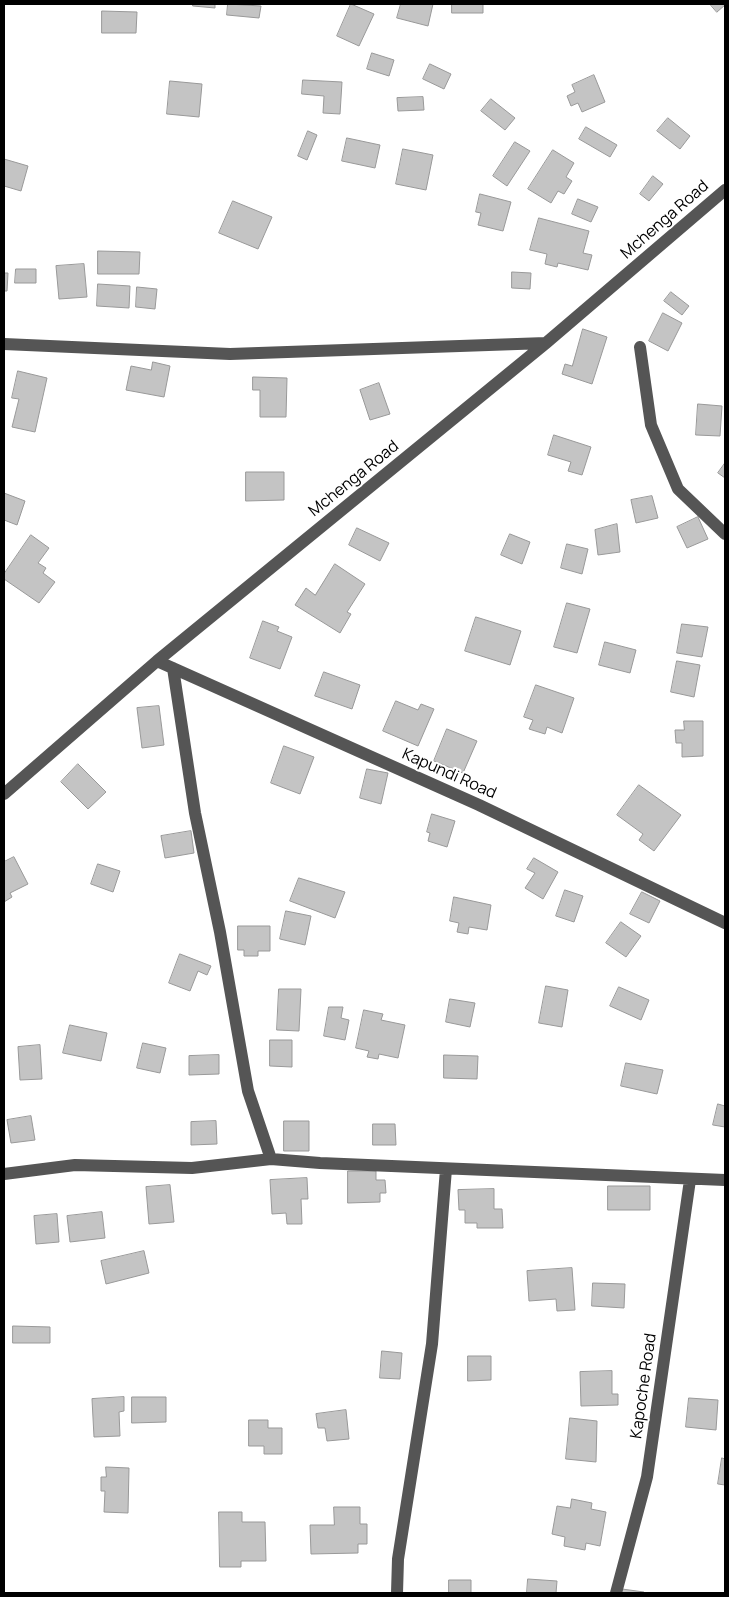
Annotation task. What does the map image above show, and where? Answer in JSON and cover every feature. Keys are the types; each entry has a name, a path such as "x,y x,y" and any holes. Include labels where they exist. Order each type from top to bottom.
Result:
{"street":[{"name":"Mchenga Road","path":"4,794 157,661 546,343 725,190"},
{"path":"4,344 230,354 546,343"},
{"path":"640,347 651,425 678,489 725,534"},
{"name":"Kapundi Road","path":"157,661 479,805 725,923"},
{"path":"173,668 195,814 220,932 248,1090 271,1159"},
{"path":"4,1174 75,1165 192,1168 271,1159 446,1169 725,1180"},
{"path":"397,1593 398,1559 432,1344 446,1169"},
{"name":"Kapoche Road","path":"616,1593 647,1477 690,1180"}],"building":[{"path":"193,4 215,4 215,8 193,6"},
{"path":"228,4 261,6 259,18 227,15"},
{"path":"351,4 374,14 359,46 337,36"},
{"path":"401,4 433,4 428,26 397,18"},
{"path":"452,4 483,4 483,13 452,13"},
{"path":"710,4 725,4 725,5 717,12"},
{"path":"102,11 137,12 136,33 102,33"},
{"path":"372,53 394,60 389,76 367,69"},
{"path":"430,64 451,74 444,89 423,79"},
{"path":"594,75 605,102 582,112 578,103 571,106 567,96 575,92 572,85"},
{"path":"303,80 342,82 340,114 323,113 324,96 302,94"},
{"path":"170,81 202,84 199,117 167,114"},
{"path":"423,97 424,110 398,111 397,98"},
{"path":"491,99 515,118 505,130 481,111"},
{"path":"668,118 690,136 680,149 657,131"},
{"path":"586,127 617,145 610,157 579,139"},
{"path":"308,131 317,135 307,160 298,156"},
{"path":"347,138 380,145 375,168 342,161"},
{"path":"515,142 530,151 507,186 493,176"},
{"path":"403,149 433,155 426,190 396,184"},
{"path":"553,150 574,163 566,177 572,181 564,194 558,191 551,203 528,189"},
{"path":"4,159 28,166 21,191 4,186"},
{"path":"653,176 663,184 649,201 640,194"},
{"path":"480,194 511,202 503,231 478,225 481,213 476,212"},
{"path":"578,199 598,207 591,222 572,214"},
{"path":"233,201 272,217 258,249 219,233"},
{"path":"539,218 589,231 583,253 592,255 588,270 558,263 557,267 545,264 547,254 530,250"},
{"path":"98,251 140,252 139,274 98,274"},
{"path":"84,264 87,297 59,299 56,266"},
{"path":"16,269 36,269 36,283 15,283"},
{"path":"512,272 531,273 530,289 512,288"},
{"path":"4,273 8,273 7,291 4,291"},
{"path":"98,284 130,286 129,308 97,306"},
{"path":"137,287 157,289 155,309 136,307"},
{"path":"671,292 689,306 682,315 664,301"},
{"path":"663,313 682,323 668,351 649,341"},
{"path":"583,329 607,337 592,384 562,374 565,364 572,366"},
{"path":"153,362 170,366 164,397 126,390 131,366 151,370"},
{"path":"18,371 47,378 35,432 12,427 19,399 12,398"},
{"path":"253,377 287,378 286,417 260,417 260,390 253,390"},
{"path":"379,383 390,414 370,420 360,390"},
{"path":"698,404 722,406 720,436 696,435"},
{"path":"554,435 591,447 582,475 568,471 571,462 548,455"},
{"path":"725,463 725,478 718,473"},
{"path":"246,472 284,472 284,500 246,501"},
{"path":"4,493 25,501 17,525 4,520"},
{"path":"652,496 658,518 636,523 631,500"},
{"path":"698,517 708,539 687,548 677,527"},
{"path":"617,524 620,552 598,555 595,530"},
{"path":"357,528 389,543 380,561 349,545"},
{"path":"510,534 530,542 522,564 501,555"},
{"path":"31,535 49,548 38,563 46,568 43,573 55,582 39,603 4,579 4,574"},
{"path":"567,544 588,549 582,574 561,568"},
{"path":"335,564 365,584 347,612 351,614 340,633 295,605 306,588 315,595"},
{"path":"567,603 590,609 577,653 554,647"},
{"path":"476,617 521,631 510,665 465,651"},
{"path":"263,621 279,627 277,631 292,637 280,669 250,658"},
{"path":"682,624 708,627 702,657 677,653"},
{"path":"605,642 636,650 630,673 599,665"},
{"path":"677,661 700,665 694,697 671,692"},
{"path":"324,672 360,685 352,709 315,696"},
{"path":"536,685 574,698 562,733 547,727 545,734 529,729 533,720 524,717"},
{"path":"396,701 418,710 421,704 434,709 418,746 383,731"},
{"path":"159,706 164,745 142,748 137,708"},
{"path":"684,721 703,721 703,756 682,757 682,743 676,743 675,730 684,730"},
{"path":"447,729 477,741 463,773 434,761"},
{"path":"284,746 314,757 300,794 271,783"},
{"path":"78,764 106,792 88,809 61,782"},
{"path":"367,769 388,773 381,804 360,798"},
{"path":"639,785 681,815 654,851 639,840 643,834 617,815"},
{"path":"432,814 455,821 447,847 428,841 430,833 427,832"},
{"path":"191,831 194,853 165,858 161,836"},
{"path":"14,857 28,884 10,893 12,897 4,902 4,862"},
{"path":"534,858 558,872 543,899 525,888 535,873 527,869"},
{"path":"98,864 120,871 113,892 91,884"},
{"path":"299,878 345,892 335,918 290,901"},
{"path":"565,890 583,896 574,922 556,916"},
{"path":"642,892 660,901 649,923 630,914"},
{"path":"454,897 491,905 487,930 469,927 468,934 457,932 459,923 450,921"},
{"path":"286,911 311,916 305,945 280,939"},
{"path":"621,922 641,936 626,957 606,943"},
{"path":"238,926 270,926 270,951 258,951 258,956 244,956 244,950 238,950"},
{"path":"180,954 211,966 207,975 198,971 190,991 169,983"},
{"path":"546,986 568,990 562,1027 539,1023"},
{"path":"619,987 649,1000 641,1020 610,1006"},
{"path":"279,989 301,989 299,1031 277,1030"},
{"path":"450,999 475,1003 470,1027 446,1022"},
{"path":"329,1007 343,1007 341,1018 349,1020 345,1040 324,1036"},
{"path":"364,1010 383,1014 381,1020 405,1025 398,1058 379,1054 378,1059 367,1057 369,1051 356,1048"},
{"path":"70,1025 107,1033 101,1061 63,1053"},
{"path":"270,1040 292,1040 292,1067 270,1066"},
{"path":"143,1043 166,1048 160,1073 137,1068"},
{"path":"40,1045 42,1079 20,1080 18,1047"},
{"path":"219,1055 219,1074 189,1075 189,1056"},
{"path":"444,1055 478,1056 477,1079 444,1078"},
{"path":"626,1063 663,1070 657,1094 621,1086"},
{"path":"718,1104 725,1106 725,1127 713,1125"},
{"path":"31,1116 35,1140 11,1143 7,1120"},
{"path":"216,1121 217,1144 191,1145 191,1122"},
{"path":"284,1121 309,1121 309,1151 284,1151"},
{"path":"373,1124 395,1124 396,1145 373,1145"},
{"path":"348,1171 376,1171 376,1180 385,1180 386,1193 380,1193 380,1202 348,1203"},
{"path":"307,1178 308,1199 301,1199 302,1224 287,1224 286,1213 272,1214 270,1180"},
{"path":"170,1185 174,1222 149,1224 146,1187"},
{"path":"608,1186 650,1186 650,1210 608,1210"},
{"path":"494,1189 494,1209 502,1209 503,1228 477,1228 477,1223 465,1223 465,1210 459,1210 458,1190"},
{"path":"102,1212 105,1238 70,1242 67,1216"},
{"path":"57,1214 59,1242 36,1244 34,1216"},
{"path":"144,1251 149,1273 106,1284 101,1261"},
{"path":"572,1268 575,1310 557,1311 556,1299 529,1301 527,1271"},
{"path":"593,1283 625,1284 624,1308 592,1306"},
{"path":"13,1326 50,1327 50,1343 13,1343"},
{"path":"382,1351 402,1353 400,1379 380,1378"},
{"path":"468,1356 491,1356 491,1380 468,1381"},
{"path":"612,1371 612,1394 618,1394 618,1405 581,1406 580,1372"},
{"path":"124,1397 124,1411 119,1412 120,1436 94,1437 92,1399"},
{"path":"132,1397 166,1397 166,1422 132,1423"},
{"path":"689,1398 718,1400 716,1430 686,1427"},
{"path":"346,1410 349,1439 327,1441 325,1428 318,1428 316,1414"},
{"path":"570,1418 597,1421 596,1462 566,1459"},
{"path":"249,1420 268,1420 268,1428 282,1428 282,1454 264,1454 264,1446 249,1446"},
{"path":"722,1458 725,1459 725,1485 718,1484"},
{"path":"106,1467 129,1468 128,1513 104,1512 105,1491 101,1491 101,1477 106,1477"},
{"path":"572,1499 592,1503 591,1509 606,1512 600,1546 586,1543 585,1550 564,1546 565,1537 552,1534 557,1506 570,1508"},
{"path":"334,1507 360,1507 360,1524 367,1524 367,1544 358,1544 358,1553 311,1554 310,1525 334,1525"},
{"path":"219,1512 242,1512 242,1522 265,1522 266,1561 241,1561 241,1567 220,1567"},
{"path":"528,1579 557,1581 556,1593 527,1593"},
{"path":"449,1580 471,1580 471,1593 449,1593"},
{"path":"622,1589 644,1592 644,1593 621,1593"}]}
